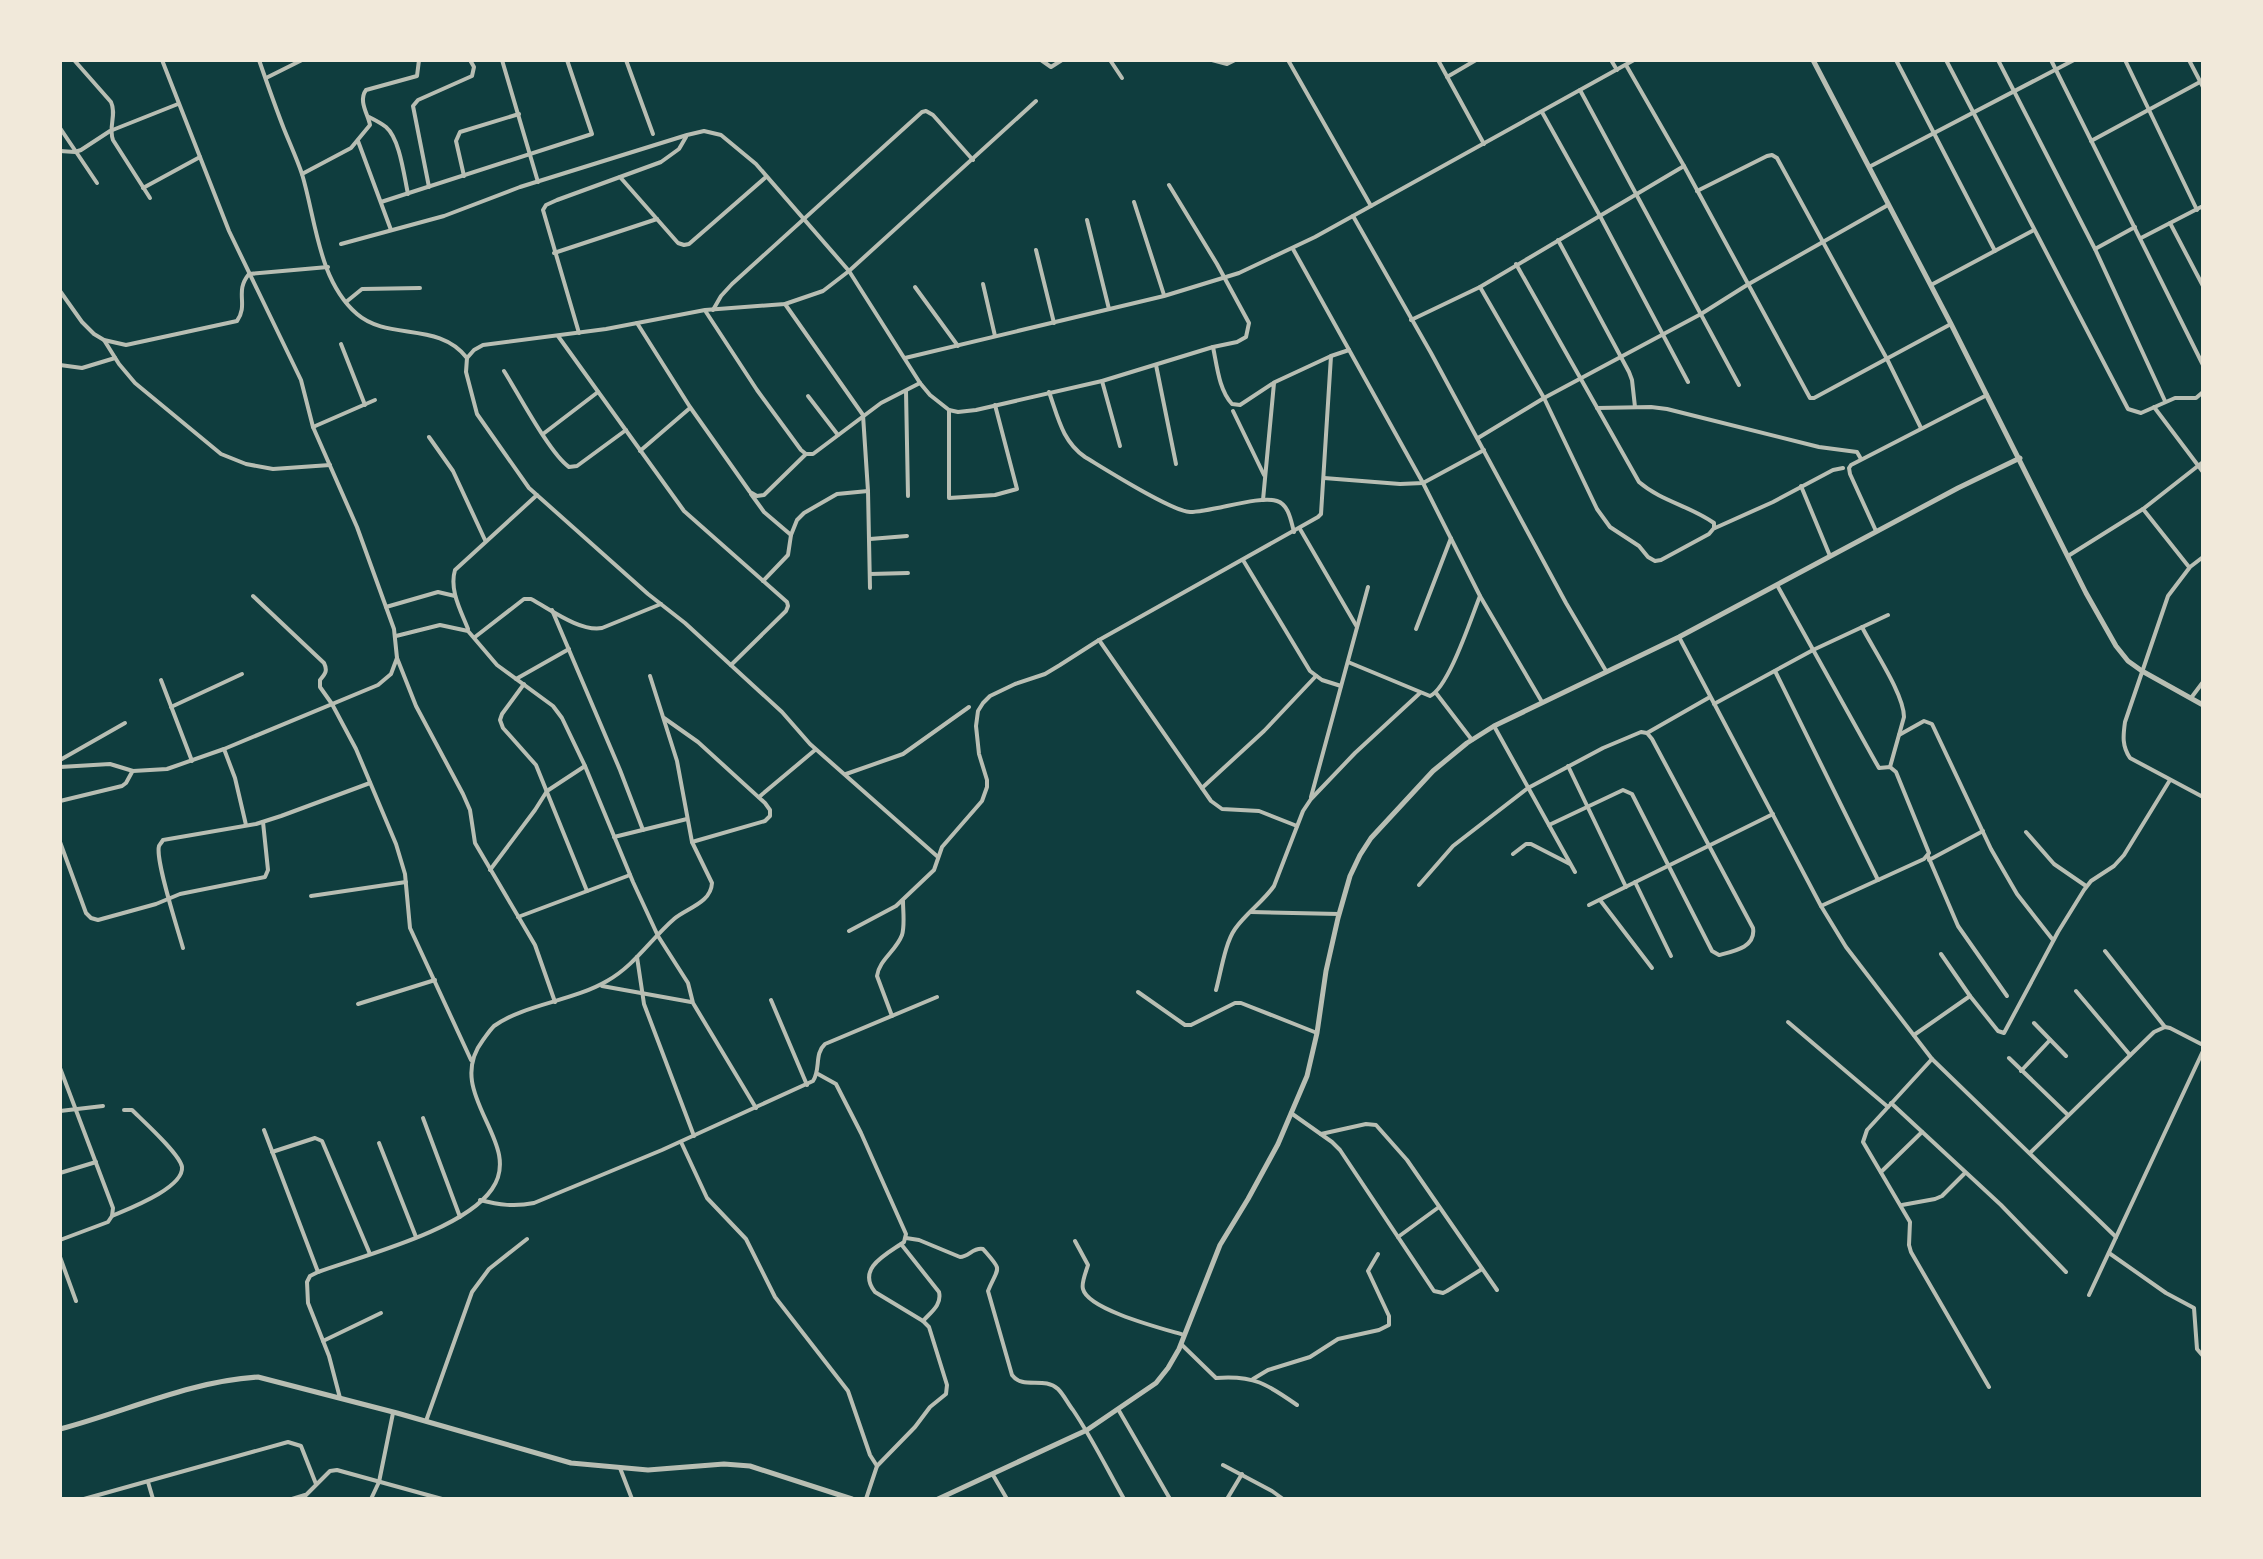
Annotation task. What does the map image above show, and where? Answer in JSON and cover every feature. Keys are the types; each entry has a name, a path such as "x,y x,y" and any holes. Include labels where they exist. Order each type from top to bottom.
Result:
{"street":[{"path":"74,60 111,102 114,109 110,131 115,144 150,198"},
{"path":"162,60 229,231 301,380 313,427 357,527 386,607 395,637 397,658 416,706 470,810 475,843 535,945 555,1002"},
{"path":"259,60 302,174 311,216 328,267 346,302 359,316 372,323 445,340 458,347 467,358"},
{"path":"266,78 302,60"},
{"path":"302,174 351,148 370,125 362,101 366,90 417,76 419,60"},
{"path":"429,187 413,106 418,100 472,76 474,67 470,60"},
{"path":"502,60 538,182"},
{"path":"381,202 592,134 567,60"},
{"path":"626,60 653,134"},
{"path":"1041,60 1051,67 1062,60"},
{"path":"1110,60 1122,78"},
{"path":"1212,60 1227,64 1235,60"},
{"path":"1288,60 1371,206"},
{"path":"1438,60 1484,144"},
{"path":"1447,77 1476,60"},
{"path":"1611,60 1617,70"},
{"path":"905,358 1164,296 1223,278 1293,249 1634,60"},
{"path":"1813,60 2121,653 2142,671 2203,705"},
{"path":"1896,60 1995,251"},
{"path":"1946,60 2124,404 2133,412 2141,413 2165,401 2196,398 2203,392"},
{"path":"1998,60 2095,249 2165,401"},
{"path":"2051,60 2203,365"},
{"path":"1869,167 2074,60"},
{"path":"2125,60 2197,210"},
{"path":"2091,141 2202,85 2189,60"},
{"path":"1626,65 1810,398 1951,324"},
{"path":"1580,90 1739,385"},
{"path":"938,857 816,750 782,712 731,665 537,495 515,470 477,414 466,372 467,358 483,345 579,333 705,310 785,304 823,291 1036,101"},
{"path":"60,151 75,152 110,131 179,103"},
{"path":"713,310 732,284 922,112 933,115 973,160"},
{"path":"1542,112 1688,382"},
{"path":"464,176 456,141 460,132 519,114"},
{"path":"369,117 390,130 396,142 408,194"},
{"path":"60,128 97,183"},
{"path":"341,244 444,216 538,182 687,135 704,131 721,135 756,164 849,271 930,395 949,410 958,412 1102,381 1246,337 1249,323 1169,185"},
{"path":"579,333 543,214 546,205 661,162 679,149 687,135"},
{"path":"358,141 391,230"},
{"path":"1697,191 1767,156 1777,158 1887,359 1921,428"},
{"path":"143,188 200,157"},
{"path":"1411,320 1480,287 1684,166"},
{"path":"620,177 678,243 684,245 689,244 766,176"},
{"path":"1134,202 1164,296"},
{"path":"1478,438 1888,205"},
{"path":"2140,238 2203,206"},
{"path":"1353,216 1606,671"},
{"path":"554,253 657,219"},
{"path":"1087,220 1109,309"},
{"path":"2170,223 2203,286"},
{"path":"2095,249 2135,227"},
{"path":"1931,285 2034,230"},
{"path":"1558,240 1632,380 1635,407"},
{"path":"1293,249 1423,483 1480,596 1542,702"},
{"path":"1036,250 1054,323"},
{"path":"1516,264 1639,482 1650,492 1707,518 1714,523 1714,528"},
{"path":"61,295 94,334 104,340 126,345 237,321 243,310 240,290 249,274 328,267"},
{"path":"983,284 995,337"},
{"path":"915,287 958,346"},
{"path":"1480,287 1544,398 1597,509 1610,527 1632,540 1655,561 1709,534 1714,528 1773,502 1833,470 1843,468"},
{"path":"346,302 362,289 420,288"},
{"path":"785,304 863,415 870,588"},
{"path":"705,310 757,390 806,454 813,454 881,403 920,383"},
{"path":"637,323 690,407 764,512 791,535"},
{"path":"558,336 684,511 787,602 786,611 731,665"},
{"path":"104,340 135,383 221,454 246,464 273,469 330,465"},
{"path":"341,344 365,405"},
{"path":"1213,347 1227,399 1232,404 1240,405 1275,382 1349,350"},
{"path":"849,931 896,906 934,870 942,847 982,801 987,787 976,726 978,711 990,696 1045,674 1099,640 1300,529 1321,514 1331,356"},
{"path":"60,365 82,368 115,358"},
{"path":"1156,365 1176,464"},
{"path":"504,371 563,463 573,467 626,430"},
{"path":"1102,381 1120,446"},
{"path":"1263,500 1275,382"},
{"path":"906,390 908,496"},
{"path":"543,434 598,392"},
{"path":"1049,392 1071,447 1170,505 1191,512 1275,500 1287,509 1294,532"},
{"path":"1876,531 1849,468 1987,395"},
{"path":"808,396 838,435"},
{"path":"313,427 375,400"},
{"path":"949,410 949,498 995,495 1017,489 995,405"},
{"path":"640,451 690,407"},
{"path":"2154,407 2201,464 2203,472"},
{"path":"1597,408 1667,409 1819,447 1857,452 1861,459"},
{"path":"1233,411 1265,477"},
{"path":"429,437 453,471 486,541"},
{"path":"1324,478 1423,483 1484,450"},
{"path":"750,492 757,496 764,495 806,454"},
{"path":"938,1499 1087,1430 1156,1383 1168,1368 1181,1344 1220,1245 1278,1144 1307,1076 1326,971 1350,876 1371,838 1433,771 1494,726 1679,637 2020,458"},
{"path":"2068,556 2143,509 2201,464"},
{"path":"1801,486 1830,556"},
{"path":"763,581 788,555 791,535 797,520 804,513 832,496 868,491"},
{"path":"468,631 455,596 452,579 455,570 537,495"},
{"path":"2143,509 2190,567"},
{"path":"1300,529 1357,627"},
{"path":"869,540 907,536"},
{"path":"1416,629 1451,538"},
{"path":"2203,557 2190,567 2168,596 2125,722 2123,739 2125,751 2139,765 2203,797"},
{"path":"1243,560 1310,671 1341,686"},
{"path":"870,574 908,573"},
{"path":"1776,584 1879,768 1890,767 1896,772 1929,853 1928,858 1958,926 2007,996"},
{"path":"1311,799 1368,587"},
{"path":"386,607 438,592 455,596"},
{"path":"253,596 327,669 319,683 356,749 396,844 406,882 410,928 472,1062"},
{"path":"1348,662 1420,693 1430,696 1436,693 1448,676 1480,596"},
{"path":"475,637 524,599 531,599 593,630 661,604"},
{"path":"552,610 643,830"},
{"path":"1714,704 1813,650 1888,615"},
{"path":"395,637 440,625 468,631 497,665 553,706 585,766 658,936 688,983 693,1003 756,1108"},
{"path":"1862,627 1904,709 1890,767"},
{"path":"1679,637 1821,906 1846,947 1932,1059 2116,1237"},
{"path":"1099,640 1211,801 1222,809 1232,811 1246,808 1297,826"},
{"path":"516,679 569,649"},
{"path":"61,764 110,764 133,771 167,769 224,749 378,685 391,674 397,658"},
{"path":"1775,671 1878,880"},
{"path":"171,707 242,674"},
{"path":"340,1398 308,1303 306,1288 310,1276 416,1237 460,1217 491,1191 500,1162 498,1148 477,1105 471,1080 476,1049 493,1027 520,1013 582,994 610,980 674,919 712,890 712,883 692,842 677,761 650,676"},
{"path":"1202,788 1264,731 1316,676"},
{"path":"161,680 192,761"},
{"path":"2191,698 2203,682"},
{"path":"524,684 500,720 503,728 536,765 587,891"},
{"path":"1216,990 1232,934 1274,886 1303,811 1311,799 1420,693"},
{"path":"1436,693 1472,740"},
{"path":"1419,885 1453,846 1528,788 1603,748 1641,732 1647,733 1710,697"},
{"path":"845,775 903,754 969,707"},
{"path":"664,718 698,742 770,810 768,819 692,842"},
{"path":"1899,735 1924,721 1932,724 2017,894 2053,940"},
{"path":"61,764 125,723"},
{"path":"1494,726 1575,872"},
{"path":"1549,825 1623,790 1628,791 1670,865 1712,951 1719,955 1751,943 1753,928 1711,845 1647,733"},
{"path":"224,749 235,778 246,825"},
{"path":"759,797 816,750"},
{"path":"490,870 547,791 585,766"},
{"path":"1568,766 1626,887"},
{"path":"60,801 122,786 133,771"},
{"path":"1941,954 1970,996 1998,1031 2004,1033 2053,940 2087,886 2124,855 2170,780"},
{"path":"183,948 159,855 163,840 263,822 370,783"},
{"path":"1589,905 1773,814"},
{"path":"614,837 687,819"},
{"path":"60,843 86,913 98,920 180,894 265,877 268,870 263,822"},
{"path":"1821,906 1983,831"},
{"path":"2026,832 2054,864 2087,886"},
{"path":"1513,854 1526,844 1531,844 1570,865"},
{"path":"518,917 630,875"},
{"path":"311,896 406,882"},
{"path":"1635,882 1671,956"},
{"path":"892,1016 877,970 903,932 903,900"},
{"path":"1599,900 1652,968"},
{"path":"1251,912 1339,914"},
{"path":"2089,1295 2203,1048 2165,1027 2105,951"},
{"path":"637,957 644,1004 694,1136"},
{"path":"358,1004 435,980"},
{"path":"599,985 693,1003"},
{"path":"2076,991 2130,1055"},
{"path":"1138,992 1185,1025 1241,1003 1317,1033"},
{"path":"1914,1035 1970,996"},
{"path":"480,1200 520,1206 534,1203 681,1142 813,1081 818,1074 820,1048 825,1044 937,997"},
{"path":"771,1000 807,1085"},
{"path":"1788,1022 1922,1132 2066,1272"},
{"path":"2034,1023 2066,1056"},
{"path":"2030,1153 2154,1032 2165,1027"},
{"path":"2021,1071 2050,1040"},
{"path":"2009,1058 2068,1116"},
{"path":"1932,1059 1864,1136 1865,1148 1910,1222 1911,1252 1989,1387"},
{"path":"60,1068 113,1208 108,1222 60,1240"},
{"path":"818,1074 836,1084 861,1133 906,1238"},
{"path":"60,1111 103,1106"},
{"path":"112,1216 162,1192 180,1175 182,1169 181,1162 154,1131 132,1110 124,1110"},
{"path":"1291,1113 1340,1150 1438,1293 1447,1291 1482,1269"},
{"path":"423,1118 460,1217"},
{"path":"1321,1134 1366,1124 1376,1125 1407,1160 1497,1290"},
{"path":"264,1130 318,1272"},
{"path":"1881,1172 1922,1132"},
{"path":"272,1152 315,1138 322,1141 370,1254"},
{"path":"681,1142 707,1198 746,1239 775,1297 848,1391 870,1455 877,1466"},
{"path":"379,1143 416,1237"},
{"path":"60,1173 96,1162"},
{"path":"1902,1205 1942,1196 1966,1172"},
{"path":"1398,1237 1439,1207"},
{"path":"866,1499 877,1466 930,1407 946,1394 947,1385 929,1327 875,1292 868,1278 878,1260 906,1238"},
{"path":"906,1238 919,1240 960,1257 983,1249 997,1265 998,1272 988,1291 1012,1375 1021,1382 1044,1382 1057,1388 1087,1430 1124,1499"},
{"path":"426,1421 472,1292 489,1269 527,1239"},
{"path":"1075,1241 1088,1265 1083,1286 1087,1296 1104,1309 1184,1335"},
{"path":"901,1244 939,1292 939,1303 923,1321"},
{"path":"2109,1253 2166,1293 2194,1308 2197,1349 2203,1356"},
{"path":"1253,1379 1268,1370 1310,1357 1338,1339 1389,1325 1389,1316 1368,1271 1378,1254"},
{"path":"60,1257 76,1301"},
{"path":"323,1341 381,1313"},
{"path":"1181,1344 1216,1378 1240,1376 1253,1379 1297,1405"},
{"path":"60,1429 176,1393 258,1377 571,1463 648,1470 724,1464 750,1466 852,1499"},
{"path":"1118,1409 1170,1499"},
{"path":"373,1498 393,1412"},
{"path":"84,1499 288,1442 301,1446 316,1484"},
{"path":"1223,1465 1283,1499"},
{"path":"620,1468 632,1499"},
{"path":"292,1499 304,1497 330,1471 337,1470 442,1499"},
{"path":"1227,1499 1242,1474"},
{"path":"993,1475 1007,1499"},
{"path":"148,1481 153,1499"}]}
